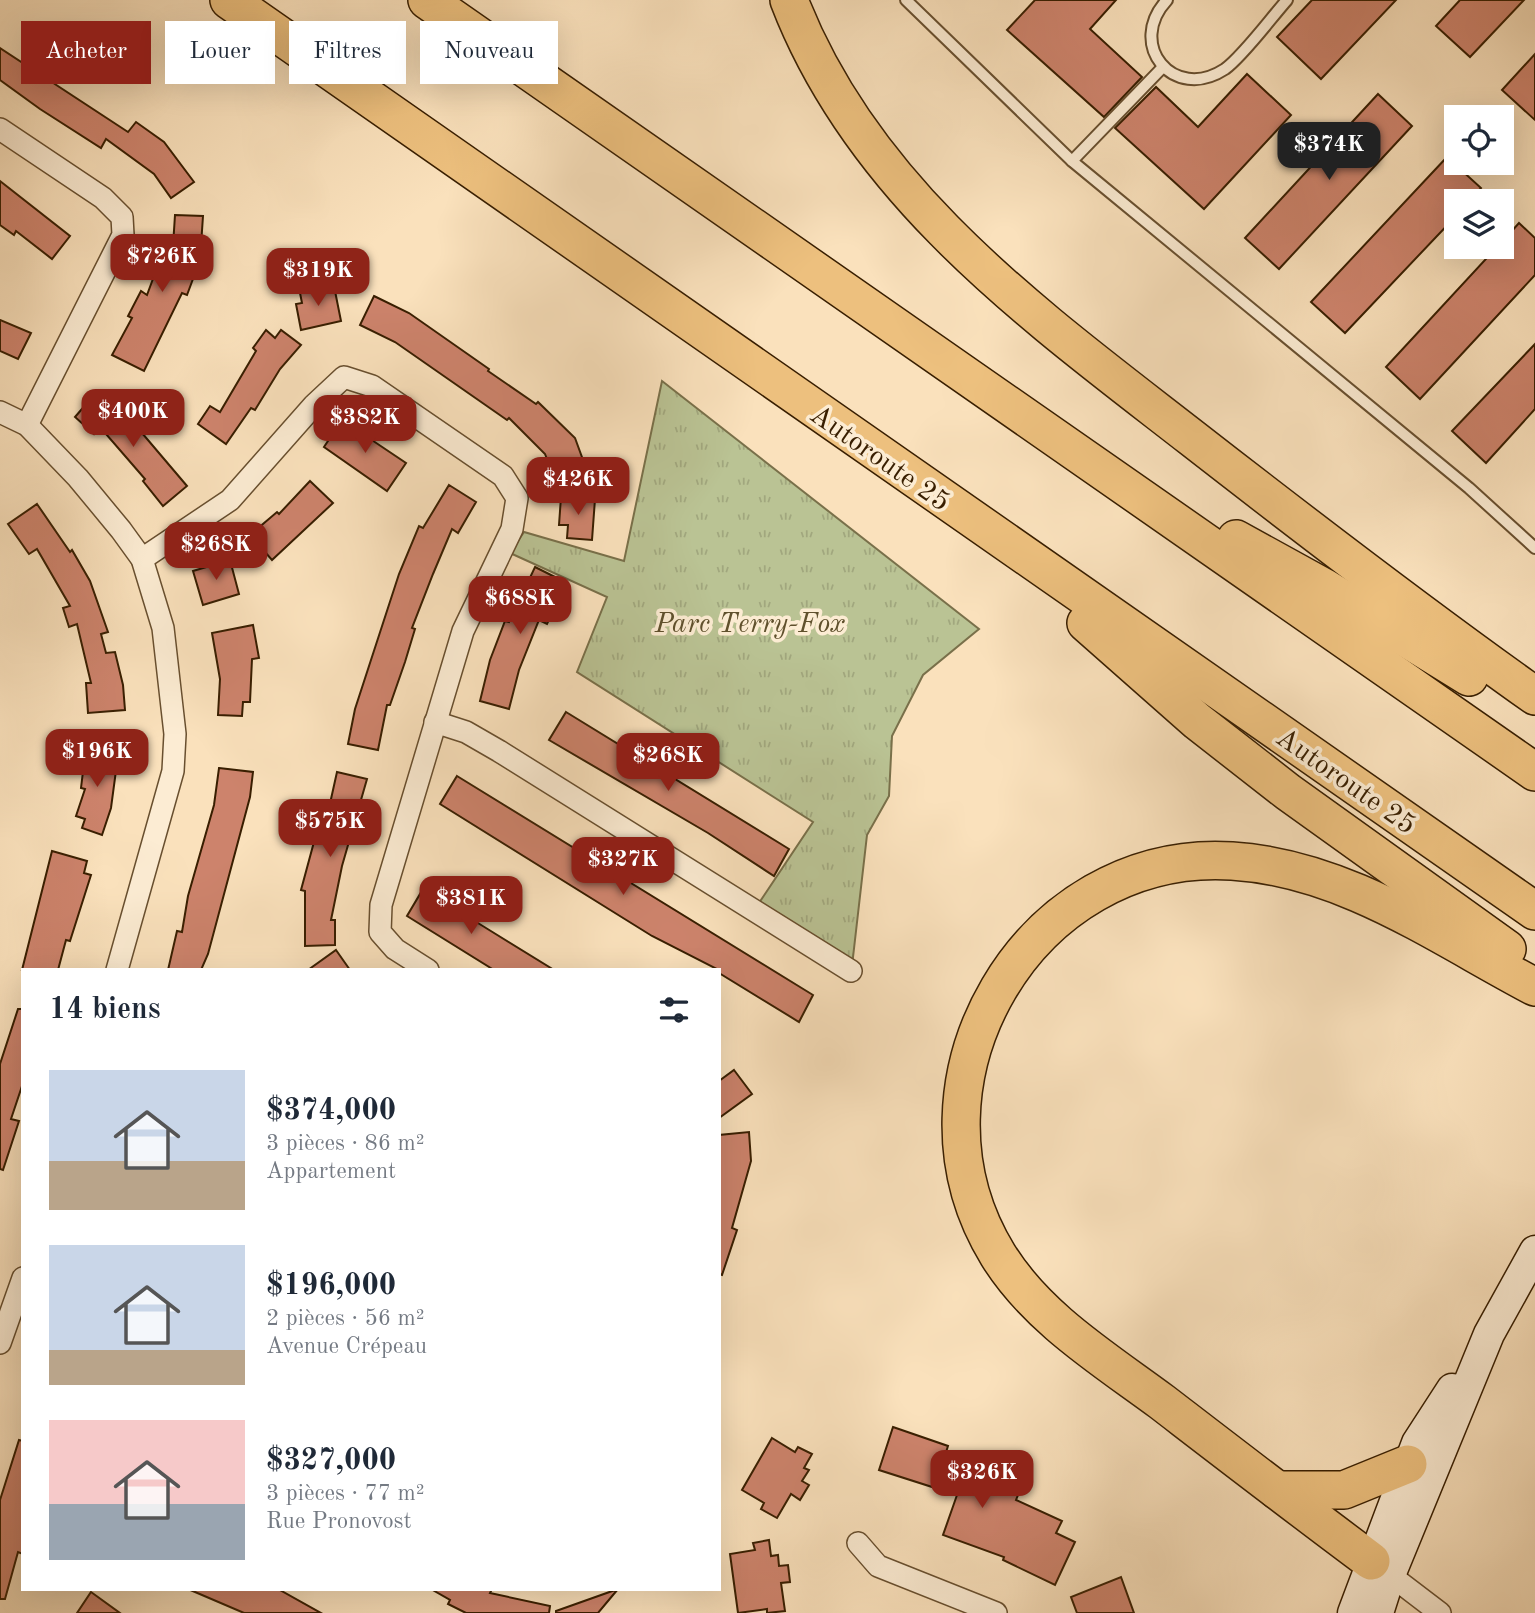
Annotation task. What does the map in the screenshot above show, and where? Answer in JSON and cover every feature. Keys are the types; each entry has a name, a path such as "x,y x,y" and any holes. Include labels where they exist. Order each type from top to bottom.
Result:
{"highway":[{"name":"Autoroute 25","path":"229,0 1535,911"},
{"path":"427,0 1535,772"},
{"path":"789,0 816,64 857,131 900,186 960,247 1057,330 1190,437 1361,569 1535,696"},
{"path":"1064,442 1325,588 1535,720"},
{"path":"959,511 1239,754 1413,884 1535,968"},
{"path":"1381,1568 1057,1322 1026,1291 997,1254 970,1191 962,1149 961,1117 968,1061 992,999 1006,975 1035,940 1090,896 1119,881 1150,871 1224,860 1292,869 1345,886 1399,912 1535,987"},
{"path":"1277,1490 1344,1490 1408,1464"}],"street":[{"path":"0,129 103,198 122,218 123,235 27,425"},
{"path":"142,559 230,500 314,405 344,377 372,386 503,476 517,498 512,529 463,631 381,905 380,932 395,949 425,968"},
{"path":"0,412 27,425 79,478 142,559 163,628 175,734 173,771 118,968"},
{"path":"435,722 466,732 499,751 851,971"},
{"path":"1353,1613 1381,1568 1489,1334 1535,1251"},
{"path":"0,1343 21,1284"},
{"path":"1378,1613 1381,1568 1408,1464 1417,1443 1489,1334"},
{"path":"858,1543 878,1566 996,1613"},
{"path":"1381,1568 1440,1613"}],"lane":[{"path":"906,0 1072,161 1469,488 1535,548"},
{"path":"1167,0 1157,11 1151,32 1154,56 1162,68 1182,78 1202,78 1225,68 1287,0"},
{"path":"1072,161 1162,68"}],"green space":[{"name":"Parc Terry-Fox","path":"662,381 979,629 923,675 892,736 889,796 867,835 852,966 753,912 813,822 577,672 607,597 510,553 524,532 624,561"}],"building":[{"path":"1035,0 1116,0 1090,29 1142,77 1104,117 1007,30"},
{"path":"1312,0 1396,0 1321,79 1277,37"},
{"path":"1460,0 1524,0 1470,57 1436,26"},
{"path":"0,48 21,62 21,84 55,84 128,132 136,122 164,142 194,182 171,198 154,174 106,139 101,148 0,80"},
{"path":"1535,54 1535,120 1502,90"},
{"path":"1247,74 1291,115 1204,209 1115,128 1156,87 1198,127"},
{"path":"1378,94 1412,126 1279,269 1245,238"},
{"path":"1444,160 1444,175 1467,175 1481,188 1444,189 1444,229 1345,333 1311,302"},
{"path":"0,181 70,236 52,259 16,231 14,235 0,225"},
{"path":"175,215 203,216 200,260 187,295 182,293 144,371 112,355 132,318 128,316 141,291 147,295 157,268 164,270 173,246"},
{"path":"1519,223 1535,238 1535,275 1420,399 1386,367 1486,259 1514,259 1514,229"},
{"path":"334,286 341,321 301,330 296,304 302,303 300,293"},
{"path":"374,296 409,313 489,369 488,371 536,404 538,402 575,438 587,471 556,482 545,454 509,418 507,420 395,342 360,325"},
{"path":"0,320 31,333 18,359 0,351"},
{"path":"266,330 275,338 281,330 301,345 280,369 255,410 251,408 226,444 198,424 210,406 220,412 256,351 253,348"},
{"path":"1535,344 1535,409 1486,463 1452,431"},
{"path":"95,394 128,423 131,420 187,486 163,506 143,481 145,479 100,427 94,434 75,417"},
{"path":"342,420 406,463 387,491 324,447"},
{"path":"310,481 333,503 272,560 250,535 277,512 279,514"},
{"path":"449,485 476,502 458,533 452,529 433,574 412,628 415,629 390,705 387,705 378,750 348,744 355,709 399,574 419,526 423,528"},
{"path":"561,497 595,499 592,540 567,538 568,525 559,525"},
{"path":"37,504 70,552 72,550 90,581 108,632 101,634 106,653 115,652 123,685 125,710 88,713 86,683 91,683 77,624 69,627 63,608 70,606 37,549 29,554 8,524"},
{"path":"230,560 239,594 203,605 193,571"},
{"path":"535,567 567,583 547,624 539,620 519,670 509,709 480,701 490,660 505,621 509,622"},
{"path":"253,625 259,658 252,659 250,702 243,702 242,716 218,715 220,679 212,633"},
{"path":"566,712 789,849 774,876 708,833 549,740"},
{"path":"86,747 111,751 110,762 117,763 111,808 102,835 82,828 85,819 76,816 85,789 81,788"},
{"path":"219,768 253,772 250,797 208,954 202,968 168,968 177,931 182,932 188,896 214,805"},
{"path":"337,772 367,779 342,866 331,920 335,920 335,945 305,946 305,891 301,890 321,816 327,817"},
{"path":"457,776 813,995 799,1022 721,974 721,968 715,968 652,936 440,804"},
{"path":"52,851 87,861 84,873 91,875 70,941 66,940 59,968 23,968"},
{"path":"423,889 551,968 491,968 407,916"},
{"path":"336,950 349,968 311,968"},
{"path":"18,1009 21,1009 21,1089 11,1119 19,1121 3,1170 0,1169 0,1064"},
{"path":"734,1070 752,1094 721,1117 721,1080"},
{"path":"749,1132 751,1161 732,1228 737,1230 722,1275 721,1275 721,1135"},
{"path":"893,1427 948,1446 941,1468 1018,1495 1016,1500 1062,1521 1056,1533 1075,1542 1055,1585 1003,1560 1004,1557 943,1535 957,1495 879,1470"},
{"path":"772,1438 795,1452 798,1447 812,1454 804,1468 809,1470 802,1481 809,1485 800,1500 791,1494 777,1518 761,1509 764,1503 742,1490"},
{"path":"21,1440 21,1553 18,1552 5,1599 0,1599 0,1500"},
{"path":"769,1540 771,1556 778,1555 779,1566 788,1565 790,1582 781,1583 785,1611 767,1613 767,1609 738,1613 730,1554 755,1550 753,1543"},
{"path":"1121,1577 1134,1613 1077,1613 1071,1597"},
{"path":"193,1591 282,1591 321,1613 244,1613"},
{"path":"434,1591 491,1591 490,1593 550,1606 549,1613 466,1613 448,1604 450,1600"},
{"path":"612,1591 616,1591 598,1613 556,1611"},
{"path":"91,1592 120,1613 77,1613"}]}
